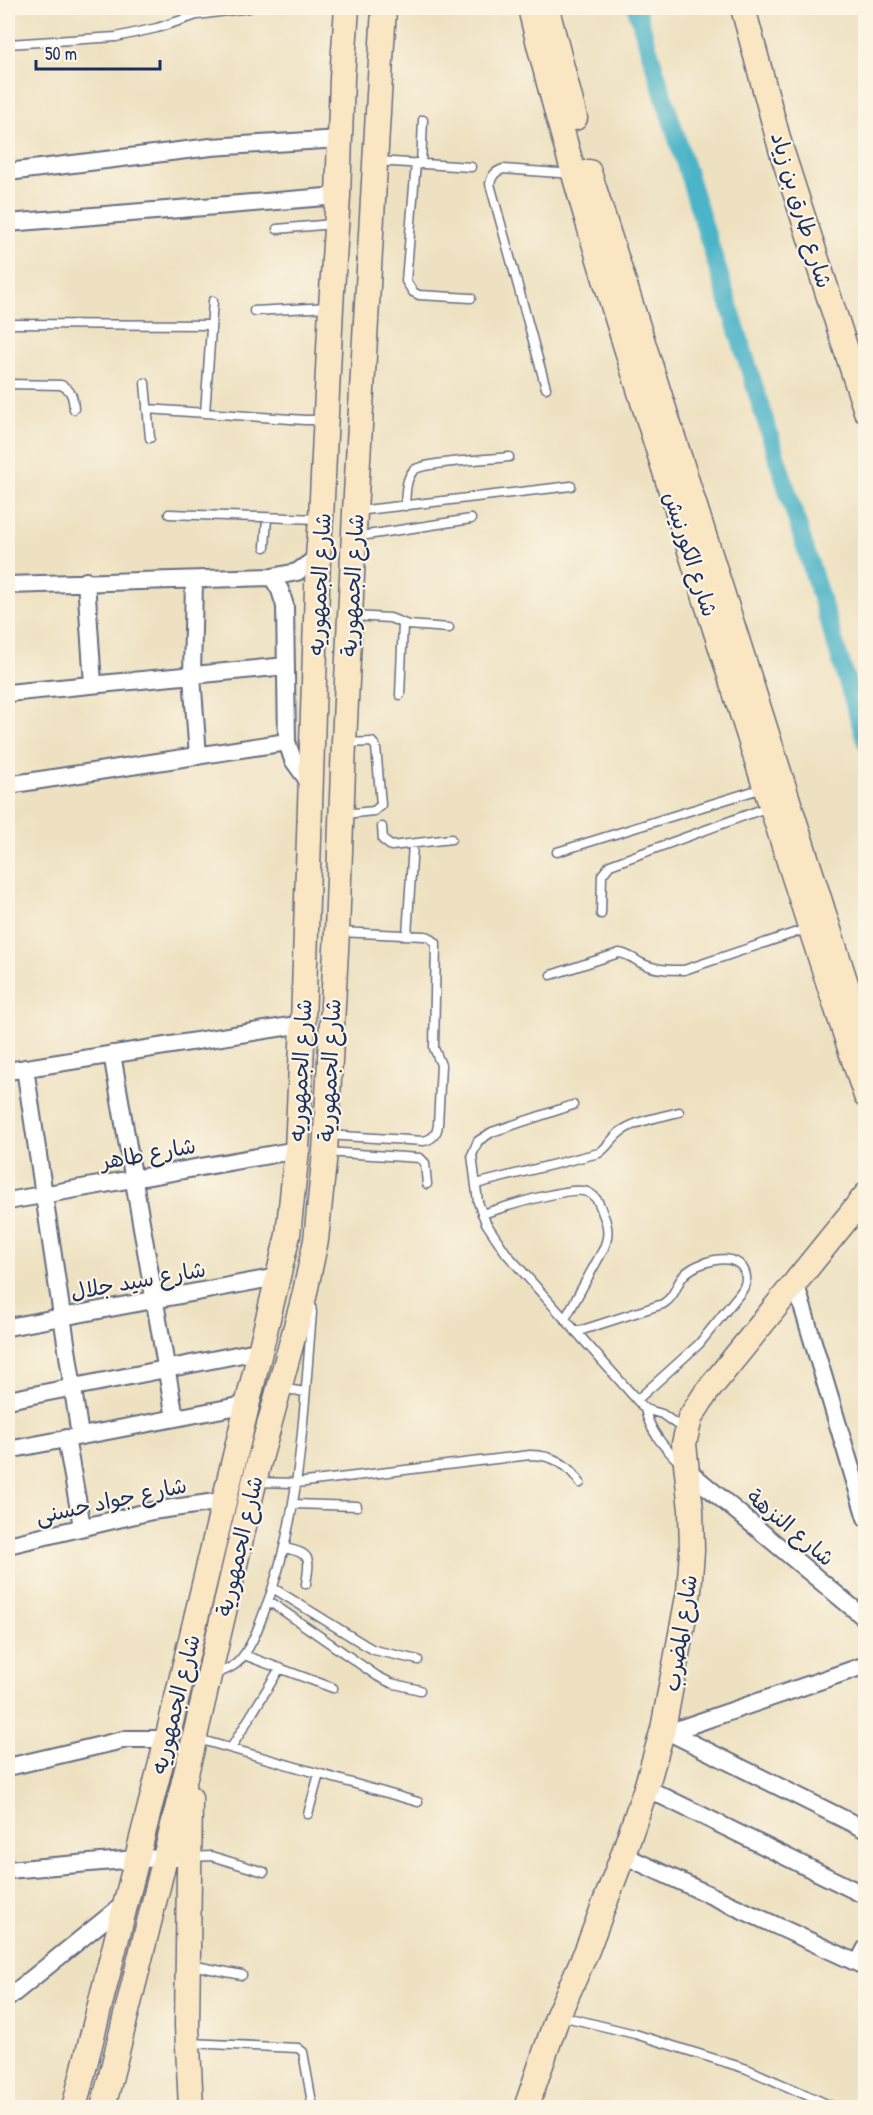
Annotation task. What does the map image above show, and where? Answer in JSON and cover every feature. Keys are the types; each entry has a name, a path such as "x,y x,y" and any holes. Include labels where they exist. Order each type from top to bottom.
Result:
{"main road":[{"name":"شارع الجمهوريه","path":"74,2108 167,1739 288,1235 297,1150 318,557 347,8"},
{"name":"شارع الجمهورية","path":"103,2108 176,1858 193,1744 255,1482 316,1240 326,1143 355,512 377,161 384,8"},
{"name":"شارع الكورنيش","path":"530,8 573,174 608,292 810,928 866,1096"},
{"name":"شارع الكورنيش","path":"546,8 589,171 866,1045"},
{"name":"شارع طارق بن زياد","path":"743,8 781,149 866,411"},
{"path":"315,641 333,644 350,640"},
{"path":"314,678 331,673 347,678"},
{"name":"شارع المضرب","path":"526,2108 558,2015 587,1950 667,1731 689,1591 692,1541 684,1444 690,1418 706,1393 866,1195"},
{"path":"183,1672 209,1676"},
{"path":"176,1858 187,1964 187,2043 191,2108"}],"street":[{"path":"8,172 211,147 339,139"},
{"path":"8,223 338,196"},
{"path":"8,585 272,577 297,572 318,557"},
{"path":"272,577 280,590 285,606 286,742 293,760 311,785"},
{"path":"86,581 93,684"},
{"path":"194,581 192,676 198,756"},
{"path":"8,693 286,666"},
{"path":"8,785 286,742"},
{"path":"8,1071 303,1023"},
{"path":"112,1054 175,1418"},
{"path":"25,1068 73,1387 73,1437 82,1527"},
{"name":"شارع طاهر","path":"8,1201 297,1150"},
{"name":"شارع سيد جلال","path":"8,1327 277,1277"},
{"path":"795,1282 866,1518"},
{"path":"8,1400 262,1350"},
{"path":"8,1450 249,1404"},
{"name":"شارع النزهة","path":"687,1470 866,1619"},
{"name":"شارع جواد حسنى","path":"8,1545 152,1511 223,1501"},
{"path":"667,1731 866,1665"},
{"path":"667,1731 866,1830"},
{"path":"8,1767 127,1739 167,1739"},
{"path":"646,1788 866,1896"},
{"path":"623,1855 862,1965 866,1948"},
{"path":"8,1870 136,1859 176,1858"},
{"path":"8,1998 124,1904"}],"lane":[{"path":"8,44 116,37 157,28 197,15 249,8"},
{"path":"423,120 406,281 408,287 419,295 471,298"},
{"path":"377,161 471,167"},
{"path":"546,388 490,184 496,171 503,169 573,174"},
{"path":"277,230 337,223"},
{"path":"205,413 213,301"},
{"path":"254,310 330,307"},
{"path":"8,324 211,325"},
{"path":"145,383 150,438"},
{"path":"8,384 61,385 66,387 73,396 74,409"},
{"path":"147,409 326,420"},
{"path":"405,506 409,477 420,466 509,457"},
{"path":"355,512 571,486"},
{"path":"170,514 321,519"},
{"path":"265,548 267,518"},
{"path":"354,537 471,519"},
{"path":"351,616 390,618 413,626 449,628"},
{"path":"400,695 403,623"},
{"path":"341,815 374,811 381,805 376,747 372,742 344,743"},
{"path":"557,852 768,797"},
{"path":"601,914 602,875 610,865 768,797"},
{"path":"382,827 383,840 388,845 451,839"},
{"path":"407,935 413,843"},
{"path":"551,975 619,953 628,955 652,968 684,970 810,928"},
{"path":"326,1143 424,1141 432,1137 436,1134 441,1065 434,1048 437,948 433,939 407,935 337,932"},
{"path":"573,1105 484,1135 478,1141 472,1155 482,1214 502,1248 645,1409 655,1436 687,1470"},
{"path":"476,1184 598,1154 626,1128 679,1112"},
{"path":"326,1143 420,1158 425,1163 427,1184"},
{"path":"482,1214 572,1190 580,1190 595,1197 608,1224 607,1238 603,1250 565,1319"},
{"path":"576,1332 663,1304 674,1294 683,1276 693,1269 722,1258 738,1262 744,1268 746,1285 699,1344 637,1400"},
{"path":"209,1676 223,1672 236,1664 244,1655 273,1588 285,1548 297,1483 312,1313 306,1284"},
{"path":"279,1388 305,1392"},
{"path":"645,1409 662,1414 686,1431"},
{"path":"255,1482 297,1483 543,1455 554,1458 570,1469 580,1483"},
{"path":"294,1504 357,1506"},
{"path":"285,1548 304,1553 308,1557 310,1562 306,1584"},
{"path":"273,1588 374,1650 418,1660"},
{"path":"268,1601 377,1676 391,1683 420,1690"},
{"path":"244,1655 333,1688"},
{"path":"231,1748 280,1668"},
{"path":"193,1744 231,1748 418,1802"},
{"path":"308,1814 319,1774"},
{"path":"176,1858 211,1856 264,1872"},
{"path":"187,1964 242,1975"},
{"path":"558,2015 635,2034 735,2065 796,2089 836,2108"},
{"path":"187,2043 298,2048 303,2052 313,2108"}],"waterway":[{"path":"636,8 866,742"}]}
